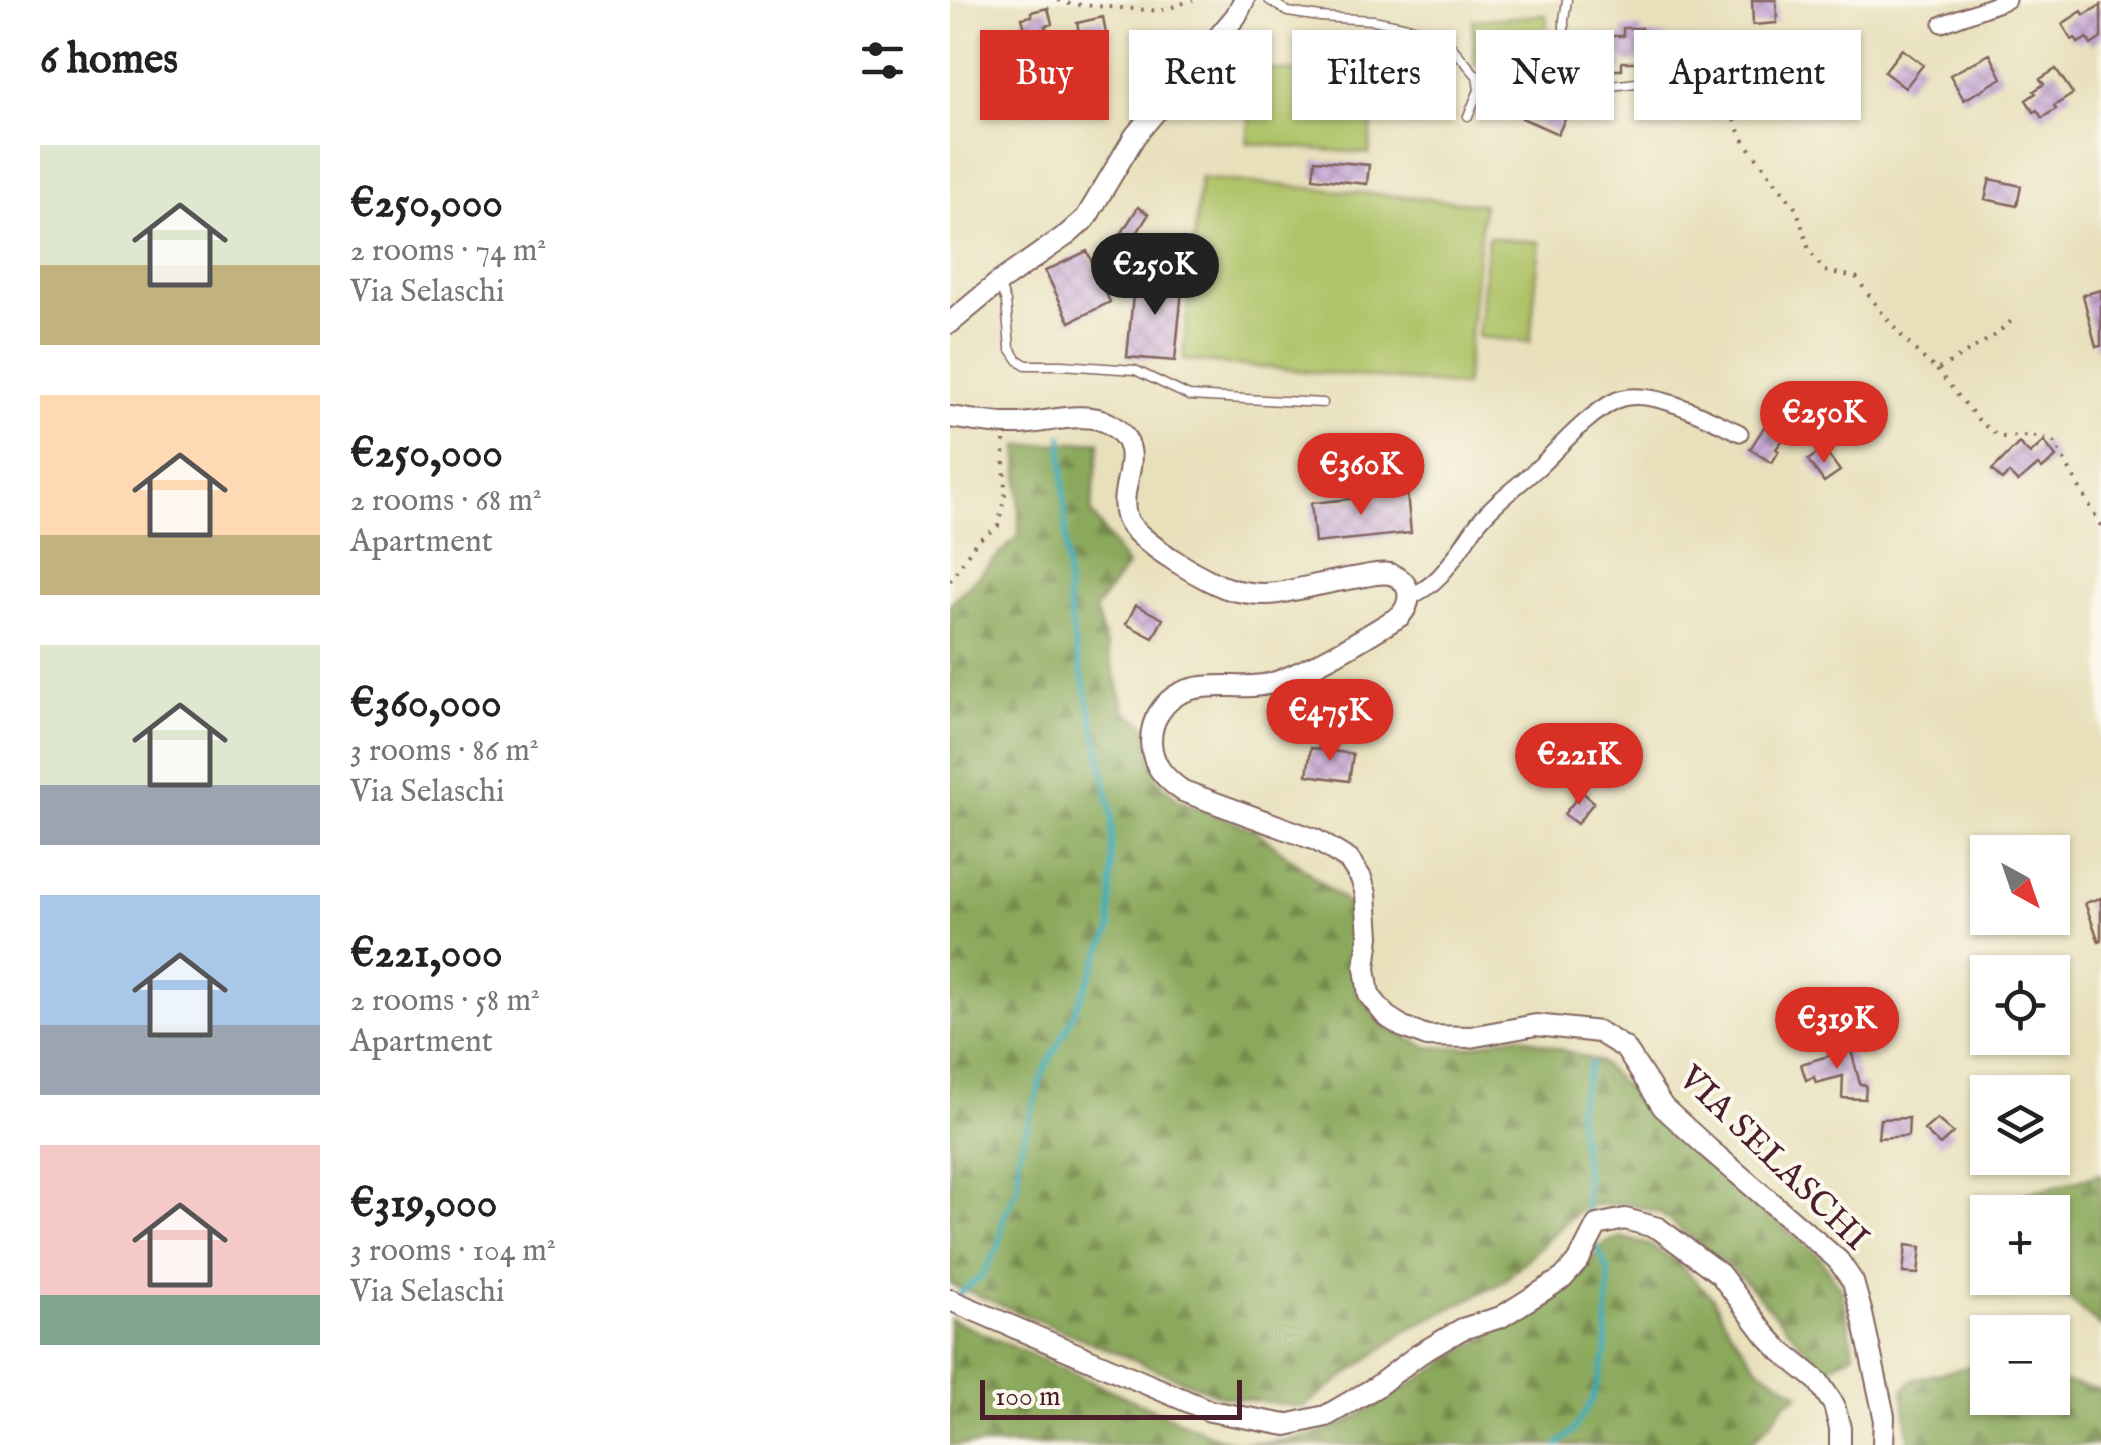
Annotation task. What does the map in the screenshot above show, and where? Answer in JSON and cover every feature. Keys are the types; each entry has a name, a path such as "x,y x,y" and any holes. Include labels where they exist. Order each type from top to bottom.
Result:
{"street":[{"path":"950,323 1086,218 1134,136 1236,16 1244,0"},
{"path":"1942,24 2008,0"},
{"path":"950,418 1014,424 1090,417 1106,422 1122,434 1130,448 1127,520 1138,535 1205,579 1229,590 1274,594 1387,573 1401,580 1408,598 1427,590 1478,523 1582,424 1619,399 1658,398 1740,433"},
{"name":"VIA SELASCHI","path":"1408,598 1400,616 1275,683 1192,688 1176,694 1155,720 1151,736 1158,769 1183,791 1316,840 1349,860 1366,894 1369,936 1365,968 1369,994 1386,1016 1403,1027 1427,1036 1470,1037 1536,1025 1599,1032 1624,1048 1664,1107 1838,1260 1853,1282 1884,1416 1883,1445"},
{"path":"950,1300 1210,1411 1286,1425 1326,1416 1462,1329 1501,1316 1563,1278 1579,1260 1597,1224 1624,1219 1658,1228 1720,1274 1766,1336 1818,1381 1834,1405 1840,1445"}],"lane":[{"path":"1270,0 1288,12 1373,20 1433,32 1445,39 1476,76 1479,90 1468,116"},
{"path":"1564,30 1567,0"},
{"path":"998,283 1006,302 1010,348 1026,365 1135,370 1189,396 1323,402"}],"path":[{"path":"1058,0 1160,12 1193,0"},
{"path":"1735,120 1746,142 1797,210 1808,250 1824,271 1856,277 1917,354 1937,370 1981,423 2000,437 2052,440 2101,526"},
{"path":"1937,370 1994,336 2016,316"},
{"path":"950,581 976,542 998,526 1005,494 1002,444 1014,424"}],"green space":[{"path":"1546,15 1547,30 1476,30 1475,66 1472,20"},
{"path":"1272,70 1292,71 1292,120 1372,120 1369,154 1247,143 1249,120 1272,120"},
{"path":"1200,178 1483,204 1465,386 1183,360"},
{"path":"1488,237 1540,242 1530,342 1478,337"},
{"path":"1100,441 1091,512 1127,566 1095,609 1126,712 1145,724 1156,777 1178,800 1255,830 1353,908 1358,937 1357,993 1386,1028 1427,1047 1467,1047 1516,1035 1600,1062 1680,1143 1819,1256 1842,1290 1854,1353 1825,1370 1742,1278 1660,1213 1627,1203 1583,1206 1503,1282 1409,1329 1303,1407 1221,1396 950,1284 950,604 1019,535 1019,446"},
{"path":"2101,1174 2101,1327 2066,1297 2053,1295 2070,1295 2070,1195 2020,1195"},
{"path":"1620,1237 1649,1245 1675,1260 1713,1298 1729,1328 1759,1368 1800,1394 1784,1404 1749,1445 950,1445 950,1319 1218,1438 1235,1443 1268,1443 1343,1425 1528,1314 1572,1281 1605,1243"},
{"path":"1970,1366 1970,1415 2070,1415 2070,1384 2101,1390 2101,1445 1910,1445 1903,1390 1915,1379"}],"building":[{"path":"1752,0 1776,0 1777,23 1753,25"},
{"path":"2101,5 2101,38 2091,45 2087,38 2078,43 2075,38 2072,40 2062,24"},
{"path":"1048,8 1052,24 1045,26 1046,30 1025,30 1022,18 1032,16 1031,12"},
{"path":"1103,17 1105,30 1079,30 1077,23"},
{"path":"1623,28 1641,28 1634,30 1634,62 1622,62 1622,70 1614,70 1614,36 1623,36"},
{"path":"1902,49 1923,65 1905,88 1884,72"},
{"path":"1990,54 2002,78 1964,100 1950,75"},
{"path":"2056,69 2073,94 2042,118 2026,100 2044,84 2040,79"},
{"path":"1526,120 1565,120 1558,134"},
{"path":"1315,160 1369,165 1367,184 1313,178"},
{"path":"1990,179 2021,186 2017,206 1985,199"},
{"path":"1138,207 1149,214 1127,249 1116,242"},
{"path":"1087,251 1110,302 1070,322 1045,271"},
{"path":"1135,275 1183,279 1175,361 1127,357"},
{"path":"2101,290 2101,346 2096,347 2083,295"},
{"path":"1766,424 1784,438 1772,463 1750,449"},
{"path":"2044,441 2056,457 2042,469 2038,465 2018,482 2009,473 2002,480 1992,470 2019,443 2030,454"},
{"path":"1824,449 1840,471 1824,482 1808,460"},
{"path":"1407,493 1411,533 1315,543 1311,503"},
{"path":"1136,605 1163,619 1153,638 1126,624"},
{"path":"1311,748 1353,754 1349,781 1307,775"},
{"path":"1582,792 1594,802 1577,824 1564,814"},
{"path":"2101,898 2101,941 2099,942 2085,903"},
{"path":"1845,1039 1860,1084 1866,1085 1865,1099 1842,1098 1843,1076 1816,1083 1814,1077 1806,1080 1801,1064 1845,1051"},
{"path":"1909,1118 1908,1136 1878,1138 1880,1119"},
{"path":"1937,1119 1953,1133 1940,1145 1924,1130"},
{"path":"1906,1245 1921,1247 1918,1274 1903,1273"}],"waterway":[{"path":"958,1295 982,1276 1000,1243 1002,1222 1019,1183 1018,1157 1044,1071 1111,930 1112,818 1068,602 1062,436"},
{"path":"1590,1226 1577,1109 1591,1063"},
{"path":"1558,1445 1572,1432 1592,1401 1606,1354 1609,1273 1595,1242"}]}
